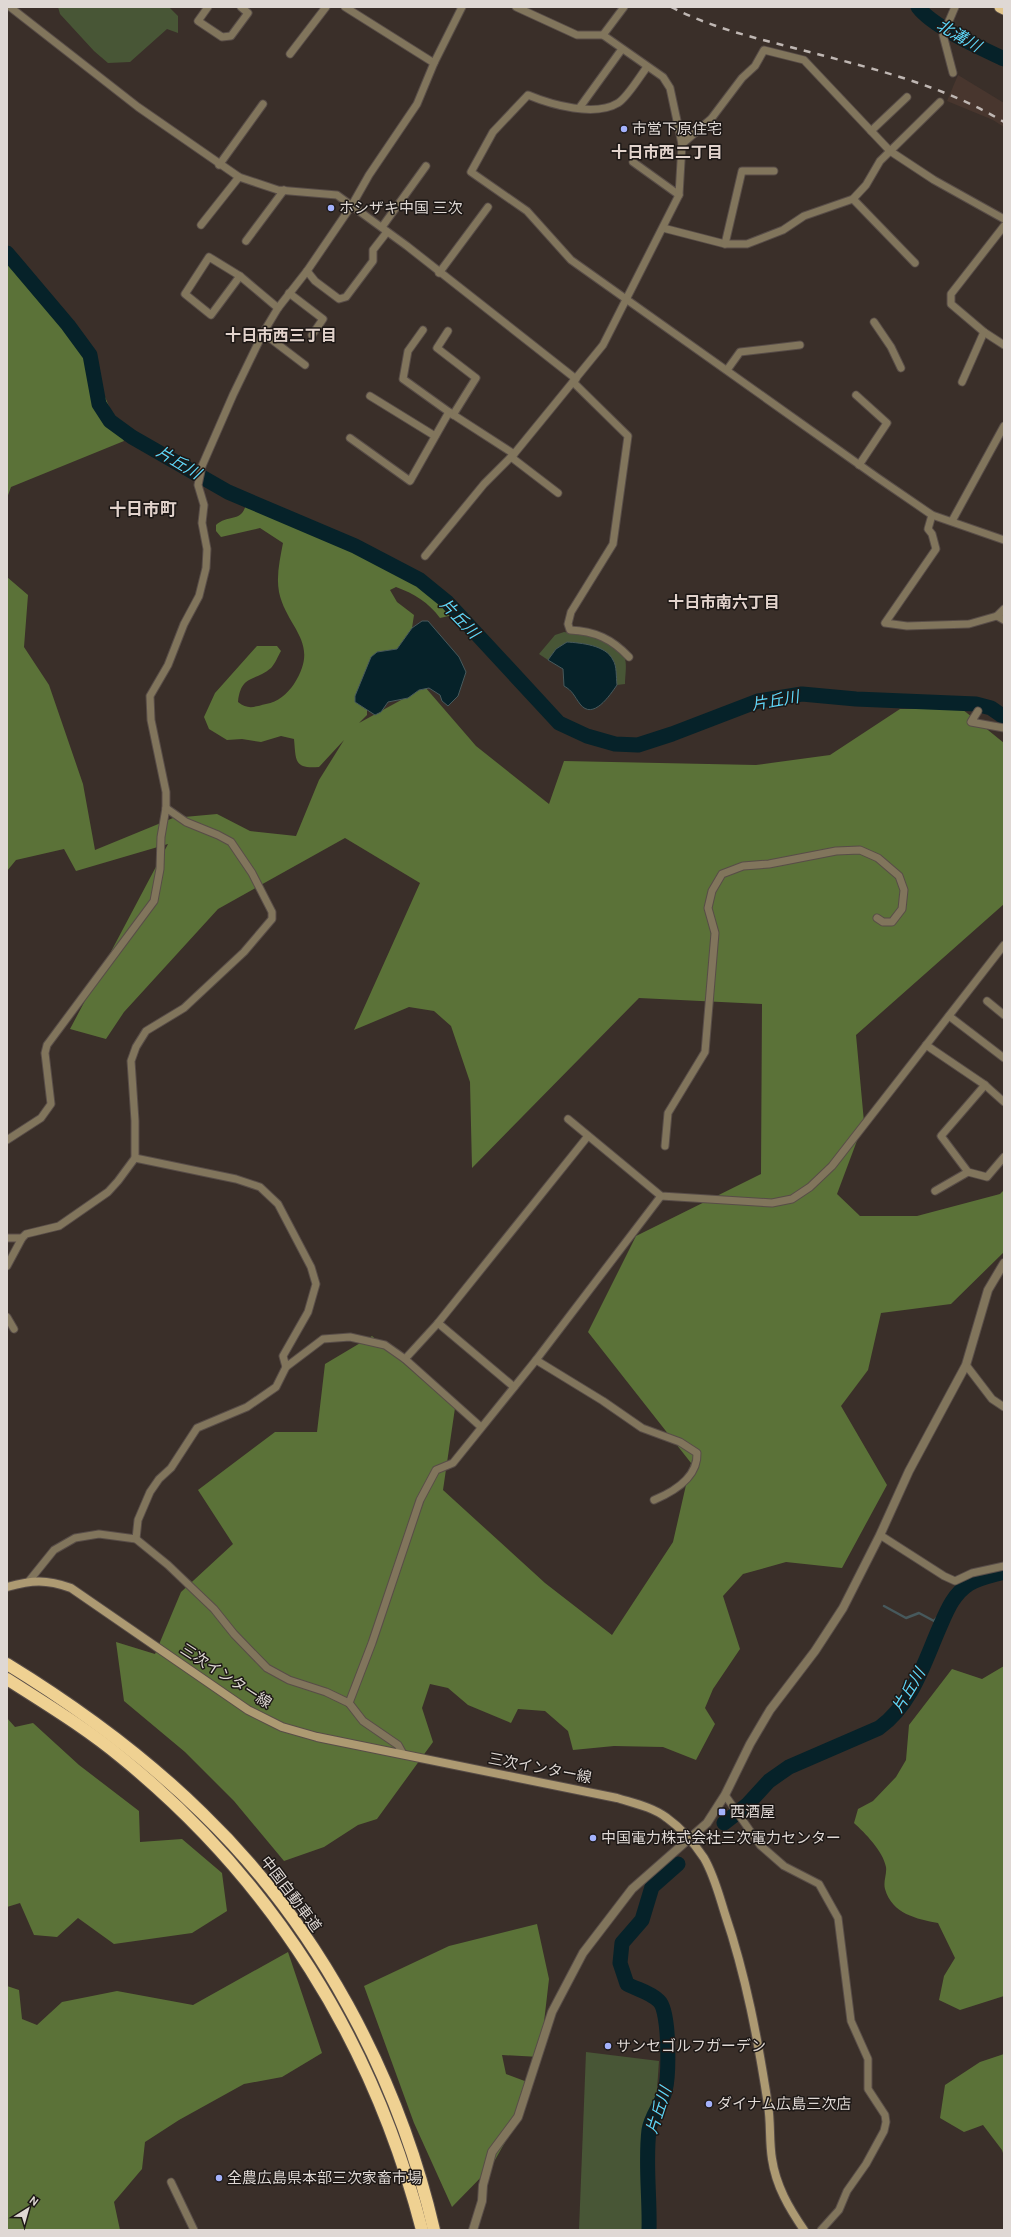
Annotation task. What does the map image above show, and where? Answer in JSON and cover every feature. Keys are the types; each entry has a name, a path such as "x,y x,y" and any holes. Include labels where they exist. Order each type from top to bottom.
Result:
{"highway":[{"path":"1000,7 1004,9"},
{"name":"中国自動車道","path":"7,1664 89,1718 158,1773 202,1813 268,1886 313,1949 355,2019 379,2069 399,2117 421,2179 434,2230"},
{"name":"中国自動車道","path":"7,1679 79,1726 155,1785 222,1851 256,1891 289,1935 319,1982 345,2027 369,2076 392,2133 422,2230"},
{"path":"421,2179 438,2230"}],"main road":[{"name":"三次インター線","path":"7,1587 29,1581 52,1581 71,1588 248,1710 282,1727 317,1737 617,1798 648,1808 666,1817 690,1839 704,1857 714,1879 736,1948 759,2048 769,2110 772,2159 784,2198 804,2230"}],"street":[{"path":"10,7 138,107 219,165 239,177 258,184 284,190 337,196 352,205 575,380 628,436 613,544 571,612 568,624 570,630 595,633 605,638 617,645 629,657"},
{"path":"208,7 198,21 222,37 231,36 248,13 241,7"},
{"path":"290,54 326,7"},
{"path":"345,7 434,62"},
{"path":"7,1140 41,1118 51,1104 45,1054 47,1045 154,901 160,869 161,837 166,808 166,792 151,720 150,696 168,665 184,624 199,596 206,568 207,549 202,523 204,505 199,481 201,471 233,395 263,333 278,308 307,271 352,205 369,175 417,104 434,62 462,7"},
{"path":"425,556 484,484 512,456 603,344 627,300 679,194 682,144 670,88 663,77 603,35 577,35 516,7"},
{"path":"953,74 943,35 955,7"},
{"path":"603,35 622,8"},
{"path":"580,107 622,49"},
{"path":"682,144 711,119 742,78 755,66 764,50 804,60 890,151 934,180 1003,216"},
{"path":"647,67 619,103 600,110 556,106 528,96 493,132 471,172 527,210 571,260 859,465 932,514 1004,540"},
{"path":"871,131 908,97"},
{"path":"663,228 725,244 747,244 783,230 804,216 853,199 890,151 940,102"},
{"path":"219,165 263,104"},
{"path":"633,162 679,194"},
{"path":"307,271 315,281 339,299 346,297 373,261 373,250 426,166"},
{"path":"725,244 742,170 774,171"},
{"path":"201,225 239,177"},
{"path":"246,240 284,190"},
{"path":"853,199 915,263"},
{"path":"440,273 488,207"},
{"path":"1004,226 951,294 950,304 984,332 1004,345"},
{"path":"240,276 211,315 185,294 209,257 240,276 278,308"},
{"path":"289,294 323,319 312,335"},
{"path":"874,322 891,346 901,368"},
{"path":"422,330 408,351 403,379 512,456 558,493"},
{"path":"350,438 410,481 435,436 476,378 437,348 448,332"},
{"path":"962,382 984,332"},
{"path":"263,333 305,365"},
{"path":"727,370 740,352 800,345"},
{"path":"856,395 887,423 859,465"},
{"path":"370,396 435,436"},
{"path":"952,521 1004,426"},
{"path":"932,514 928,529 932,534 936,549 885,622 907,626 969,624 1001,618 1004,609"},
{"path":"978,711 971,722 1004,728"},
{"path":"7,1266 22,1238 26,1234 59,1226 86,1208 108,1192 135,1158 135,1121 130,1061 136,1047 146,1032 184,1008 238,957 272,918 272,912 252,873 231,842 186,822 166,808"},
{"path":"665,1146 668,1113 705,1052 715,933 708,908 712,891 722,874 743,866 770,864 836,851 860,850 878,858 893,869 899,876 904,890 902,908 892,922 883,922 877,918"},
{"path":"568,1119 661,1196 772,1203 792,1200 810,1187 832,1166 1004,945"},
{"path":"987,1001 1004,1015"},
{"path":"949,1016 1004,1058"},
{"path":"926,1045 1003,1098"},
{"path":"985,1086 941,1136 968,1172 987,1177 1004,1157"},
{"path":"406,1359 438,1323 588,1136"},
{"path":"135,1158 236,1178 260,1187 278,1204 312,1266 316,1284 308,1312 283,1356 286,1367"},
{"path":"935,1191 968,1172"},
{"path":"349,1704 372,1643 420,1500 436,1470 452,1463 536,1360 661,1196"},
{"path":"7,1238 22,1238"},
{"path":"473,2230 482,2201 483,2185 492,2152 518,2118 552,2012 583,1953 632,1889 707,1823 725,1795 750,1744 770,1710 815,1650 843,1608 880,1535 909,1471 966,1364 988,1290 1004,1263"},
{"path":"7,1317 14,1329"},
{"path":"438,1323 514,1387"},
{"path":"136,1539 138,1520 150,1492 159,1479 171,1468 197,1428 247,1407 276,1387 286,1367 323,1339 350,1337 385,1345 406,1359 481,1427"},
{"path":"536,1360 642,1428 680,1442 696,1453 697,1459 692,1471 680,1486 654,1500"},
{"path":"966,1364 992,1399 1004,1408"},
{"path":"29,1581 54,1550 75,1538 99,1534 136,1539 168,1565 214,1609 234,1634 267,1668 289,1680 326,1692 349,1704 363,1721 398,1745 402,1754"},
{"path":"880,1535 944,1576 955,1581 972,1573 1004,1566"},
{"path":"725,1795 738,1811 760,1845 784,1866 819,1884 838,1918 851,2021 868,2059 868,2089 885,2115 886,2122 884,2131 866,2164 847,2191 839,2210 821,2230"},
{"path":"171,2182 194,2230"}],"shaded area":[{"path":"958,75 1004,103 1004,127 993,120 947,101"}],"green space":[{"path":"58,7 169,7 178,16 178,33 167,29 130,62 108,63 94,51 60,14"},
{"path":"7,263 32,284 86,353 124,441 11,487 7,498"},
{"path":"246,504 312,530 355,550 397,573 422,589 453,615 440,618 431,607 415,596 396,587 390,590 397,602 414,615 412,628 397,649 377,652 355,702 367,708 367,715 359,723 425,687 476,746 549,804 564,761 756,765 830,755 900,709 962,709 1004,743 1004,904 856,1035 864,1122 837,1194 860,1216 917,1216 1000,1194 1004,1190 1004,1252 951,1304 881,1313 868,1370 841,1406 887,1485 842,1568 786,1562 743,1574 723,1596 740,1649 713,1689 705,1708 715,1724 696,1760 663,1747 614,1746 573,1750 568,1731 545,1711 518,1709 511,1723 468,1705 448,1688 430,1684 422,1708 433,1742 377,1819 358,1825 324,1847 284,1861 234,1801 185,1752 124,1701 116,1642 155,1654 181,1592 233,1544 198,1490 275,1432 317,1432 325,1364 372,1336 455,1408 443,1490 545,1583 612,1635 673,1542 691,1463 588,1332 636,1236 761,1174 762,1004 639,998 472,1168 470,1082 451,1026 434,1011 409,1007 354,1030 420,883 345,838 218,909 124,1012 106,1039 70,1029 168,844 76,871 64,849 16,860 7,871 7,577 28,595 24,647 49,685 83,784 95,850 173,818 217,814 250,831 296,836 319,780 344,740 319,767 305,767 298,762 296,758 294,739 281,736 261,742 242,739 227,740 209,729 204,717 215,693 257,646 277,646 281,651 271,668 250,680 242,687 238,702 248,707 255,707 270,703 285,694 294,684 301,670 304,657 300,636 283,605 279,592 278,574 283,543 260,528 221,537 216,531 216,525 241,514"},
{"path":"564,632 599,638 615,646 625,659 625,684 617,685 614,661 556,649 548,660 539,654 555,635"},
{"path":"1004,1666 1004,1996 960,2010 939,2000 944,1976 955,1958 938,1923 922,1920 906,1914 893,1904 885,1889 884,1884 886,1867 884,1861 868,1837 854,1823 858,1809 873,1801 896,1777 906,1760 909,1725 952,1669 982,1679"},
{"path":"7,1718 15,1727 33,1723 79,1765 139,1811 140,1842 182,1839 222,1873 227,1911 192,1933 114,1944 78,1918 57,1937 34,1935 20,1903 7,1907"},
{"path":"537,1924 549,1979 540,2057 502,2055 506,2074 530,2083 516,2123 491,2167 452,2207 414,2123 364,1986 449,1946"},
{"path":"288,1952 322,2053 282,2077 244,2084 179,2120 145,2142 142,2169 114,2202 120,2230 7,2230 7,1986 19,1990 22,2019 37,2025 62,2002 117,1991 193,2005"},
{"path":"586,2052 659,2061 647,2230 579,2230"},
{"path":"1004,2054 1004,2156 1002,2150 983,2125 964,2132 940,2118 945,2085 980,2062"}],"water":[{"path":"422,621 428,621 459,657 466,672 458,696 448,706 442,701 440,695 429,688 419,690 408,698 388,702 381,712 375,715 355,702 355,696 371,657 377,652 397,649 412,628"},
{"path":"567,642 586,644 599,648 610,655 614,662 616,668 617,685 606,700 596,708 590,710 580,704 571,692 564,686 563,669 548,660 556,649"}],"waterway":[{"name":"北溝川","path":"918,7 925,15 946,29 1004,59"},
{"name":"片丘川","path":"7,253 68,325 90,355 99,404 110,421 132,437 228,492 355,546 420,580 447,602 559,723 587,736 615,744 638,745 672,734 758,701 802,694 856,699 976,704 991,708 1004,717"},
{"name":"片丘川","path":"724,1823 747,1805 769,1781 789,1767 879,1728 890,1719 900,1708 915,1684 950,1605 958,1593 969,1584 981,1578 1004,1572"},
{"path":"884,1606 906,1618 919,1613 934,1621 939,1616 944,1618"},
{"name":"片丘川","path":"649,2230 649,2130 665,2091 668,2059 667,2030 663,2007 659,2001 648,1993 627,1984 620,1963 622,1943 642,1920 652,1887 678,1864"}],"railway":[{"path":"671,7 731,31 875,69 928,86 979,108 1004,122"}],"place":[{"name":"市営下原住宅","path":"624,129"},
{"name":"ホシザキ中国 三次","path":"331,208"},
{"name":"西酒屋","path":"722,1812"},
{"name":"中国電力株式会社三次電力センター","path":"593,1838"},
{"name":"サンセゴルフガーデン","path":"608,2046"},
{"name":"ダイナム広島三次店","path":"709,2104"},
{"name":"全農広島県本部三次家畜市場","path":"219,2178"}],"district":[{"name":"十日市西二丁目","path":"667,152"},
{"name":"十日市西三丁目","path":"281,335"},
{"name":"十日市町","path":"143,509"},
{"name":"十日市南六丁目","path":"724,602"}]}
